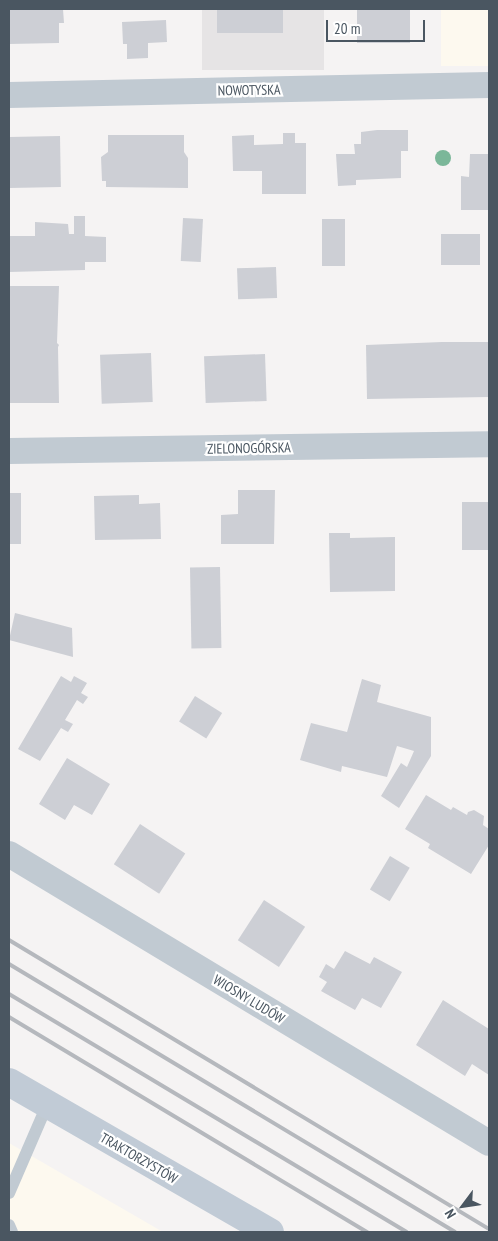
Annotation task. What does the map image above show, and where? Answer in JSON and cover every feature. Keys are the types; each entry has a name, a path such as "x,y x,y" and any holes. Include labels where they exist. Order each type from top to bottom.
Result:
{"street":[{"name":"NOWOTYSKA","path":"9,95 489,85"},
{"name":"ZIELONOGÓRSKA","path":"9,451 489,444"},
{"name":"WIOSNY LUDÓW","path":"9,854 489,1143"},
{"name":"TRAKTORZYSTÓW","path":"9,1082 270,1232"}],"lane":[{"path":"9,1192 47,1105"},
{"path":"9,1226 12,1232"}],"shaded area":[{"path":"202,9 324,9 324,70 202,70"},
{"path":"441,9 489,9 489,66 441,66"},
{"path":"9,1143 163,1232 9,1232"}],"building":[{"path":"9,9 63,9 64,23 59,23 59,43 9,44"},
{"path":"217,9 283,9 283,33 217,33"},
{"path":"357,9 410,9 410,43 357,43"},
{"path":"166,20 167,42 148,43 148,58 127,59 127,44 123,44 122,22"},
{"path":"408,130 408,151 401,151 401,178 356,180 356,185 338,186 336,154 355,154 354,144 361,144 361,132"},
{"path":"283,133 295,133 295,143 306,143 306,194 262,194 262,171 233,171 232,136 254,135 254,145 283,144"},
{"path":"108,135 184,135 184,152 188,158 188,188 106,187 106,181 102,181 101,157 108,152"},
{"path":"60,136 61,187 10,188 9,137"},
{"path":"470,154 489,154 489,210 461,210 461,176 469,177"},
{"path":"74,216 85,216 85,236 106,237 106,262 85,262 85,270 9,272 9,236 35,236 35,222 68,224 69,234 74,234"},
{"path":"183,218 203,219 201,262 181,261"},
{"path":"322,219 345,219 345,266 322,266"},
{"path":"441,234 480,234 480,265 441,265"},
{"path":"276,267 277,298 238,299 237,268"},
{"path":"9,286 59,286 57,343 59,345 59,403 9,403"},
{"path":"489,342 489,397 367,399 366,345"},
{"path":"151,353 153,402 102,404 100,355"},
{"path":"265,354 267,401 206,403 204,356"},
{"path":"238,490 275,490 274,544 221,544 221,515 238,514"},
{"path":"9,493 21,493 21,544 9,544"},
{"path":"139,495 139,504 160,503 161,539 95,540 94,496"},
{"path":"462,502 489,502 489,550 462,550"},
{"path":"329,533 350,533 350,538 395,537 395,591 330,592"},
{"path":"220,567 221,648 191,649 190,568"},
{"path":"15,613 72,628 73,657 9,640"},
{"path":"61,676 71,682 74,676 87,683 81,693 88,697 83,704 77,700 65,720 73,724 68,732 61,728 40,761 18,749"},
{"path":"362,679 381,685 377,702 431,717 431,756 399,808 381,796 401,763 407,767 414,751 397,746 387,777 342,766 341,772 300,760 311,723 347,732"},
{"path":"195,696 222,713 206,738 179,721"},
{"path":"67,758 110,784 92,815 74,805 65,820 39,804"},
{"path":"426,795 451,810 453,807 467,815 468,812 474,810 484,816 483,825 489,829 489,845 471,874 428,848 430,844 405,829"},
{"path":"140,824 185,853 159,894 114,864"},
{"path":"390,856 410,868 390,901 370,889"},
{"path":"264,900 305,927 279,967 238,940"},
{"path":"345,951 370,964 374,957 402,972 381,1008 362,998 355,1010 321,991 327,982 319,977 326,964 334,969"},
{"path":"443,1000 489,1029 489,1075 472,1064 465,1076 416,1045"}],"railway":[{"path":"9,940 489,1229"},
{"path":"9,964 455,1232"},
{"path":"9,994 406,1232"},
{"path":"9,1017 367,1232"}]}
